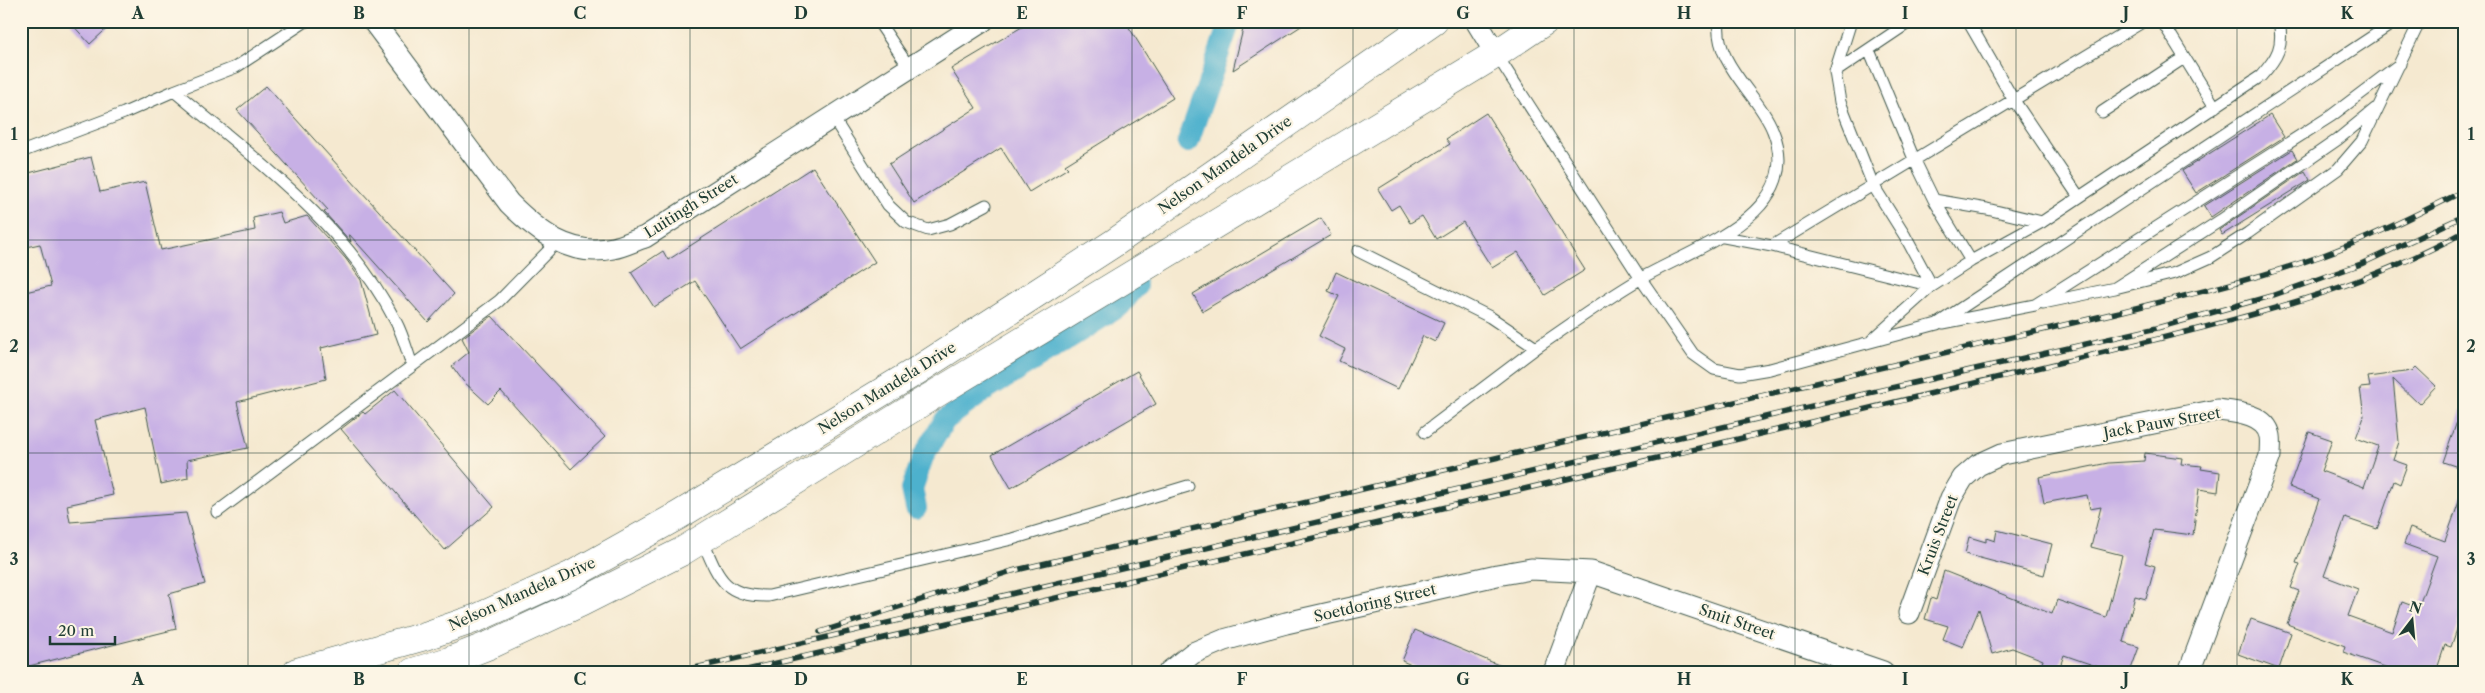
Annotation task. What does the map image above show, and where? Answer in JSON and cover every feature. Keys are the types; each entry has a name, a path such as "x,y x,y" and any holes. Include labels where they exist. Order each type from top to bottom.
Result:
{"highway":[{"name":"Nelson Mandela Drive","path":"297,672 425,636 476,618 572,575 679,515 918,370 1105,248 1434,21"},
{"name":"Nelson Mandela Drive","path":"413,672 449,661 501,640 681,552 927,399 1496,54 1544,21"}],"street":[{"name":"Luitingh Street","path":"373,21 509,203 532,226 556,242 583,249 612,249 645,237 983,21"},
{"path":"1476,21 1496,54"},
{"name":"Jack Pauw Street","path":"1978,465 2002,454 2217,410 2241,412 2260,422 2270,435 2270,456 2189,672"},
{"name":"Kruis Street","path":"1909,614 1951,498 1963,478 1978,465"},
{"name":"Soetdoring Street","path":"1169,672 1193,653 1286,623 1497,574 1531,569 1591,572"},
{"path":"1554,672 1591,572"},
{"name":"Smit Street","path":"1591,572 1883,672"}],"lane":[{"path":"21,152 124,113 236,67 306,21"},
{"path":"878,21 909,67"},
{"path":"1425,432 1536,348 1641,279 1724,237 1763,203 1778,178 1780,148 1770,123 1727,61 1718,34 1719,21"},
{"path":"1850,21 1835,72 1840,102 1873,185 1905,236 1932,286"},
{"path":"1835,72 1911,21"},
{"path":"1968,21 2013,99 2079,196"},
{"path":"1772,246 2144,21"},
{"path":"2162,21 2216,107"},
{"path":"1868,344 1932,286 1971,261 2042,222 2261,76 2274,61 2282,39 2279,21"},
{"path":"1937,324 2396,21"},
{"path":"1496,54 1641,279 1693,354 1714,369 1740,374 1770,369 1937,324 2115,288 2175,273 2211,257 2338,169 2362,141 2420,21"},
{"path":"1868,50 1914,159 1934,200 1971,261"},
{"path":"2102,112 2184,58"},
{"path":"2035,305 2331,116 2400,64"},
{"path":"174,91 300,196 339,237 397,323 412,365"},
{"path":"2115,288 2268,188 2337,140 2380,105"},
{"path":"832,116 888,205 906,222 928,230 950,224 986,205"},
{"path":"1934,200 2042,222"},
{"path":"1724,237 1772,246 1932,286"},
{"path":"217,512 499,301 556,242"},
{"path":"1358,251 1490,317 1536,348"},
{"path":"702,539 717,574 729,587 748,596 769,596 1012,539 1188,486"}],"building":[{"path":"69,21 115,21 90,44"},
{"path":"1032,21 1125,21 1173,98 1065,165 1068,168 1029,192 1001,148 914,203 889,164 976,108 951,69"},
{"path":"1245,21 1309,21 1233,70"},
{"path":"266,86 454,294 428,322 349,234 351,242 324,212 328,210 237,110"},
{"path":"1486,113 1585,270 1545,295 1518,252 1492,268 1463,222 1436,239 1422,216 1410,223 1399,205 1391,210 1378,189 1450,144 1446,139"},
{"path":"2270,115 2284,137 2196,193 2182,171"},
{"path":"2292,150 2297,159 2211,217 2204,206"},
{"path":"91,157 100,192 145,182 161,250 255,230 253,218 279,212 283,223 307,216 346,259 361,280 376,335 321,348 326,379 237,402 248,448 187,460 188,478 161,484 145,407 95,420 113,495 67,505 70,522 186,513 205,584 169,594 176,629 21,668 21,293 51,286 40,244 21,248 21,175"},
{"path":"813,167 875,262 740,349 695,281 654,307 631,272 663,251 668,260"},
{"path":"2305,171 2310,180 2222,235 2219,230"},
{"path":"1321,218 1331,235 1203,311 1193,294"},
{"path":"1336,272 1444,323 1435,342 1423,336 1398,389 1339,361 1345,349 1319,336 1339,296 1328,291"},
{"path":"492,316 605,437 571,469 501,391 488,404 463,381 452,366 469,352 462,338"},
{"path":"2416,367 2436,386 2419,404 2393,379 2399,442 2393,460 2407,465 2400,484 2394,481 2377,529 2345,518 2324,576 2358,589 2348,616 2392,632 2402,602 2418,608 2437,556 2404,544 2410,528 2445,541 2461,496 2464,496 2464,608 2451,647 2445,645 2436,672 2399,672 2343,652 2345,646 2287,624 2299,591 2291,588 2300,564 2296,563 2319,499 2289,487 2309,432 2332,440 2321,471 2364,487 2378,446 2356,438 2364,416 2360,388 2370,387 2368,377 2412,371"},
{"path":"1137,371 1156,404 1011,488 992,455"},
{"path":"395,390 494,507 445,550 341,429 363,412 365,414"},
{"path":"2461,410 2464,410 2464,469 2443,462"},
{"path":"2145,453 2182,458 2181,464 2202,466 2201,469 2220,472 2218,492 2199,489 2193,535 2154,530 2145,563 2155,566 2146,599 2135,596 2123,642 2139,647 2130,672 2113,672 2064,655 2058,672 2055,672 2041,667 2043,660 2012,648 1992,654 1979,609 1963,647 1943,639 1948,626 1925,619 1931,598 1936,600 1944,571 2052,614 2057,600 2106,617 2122,555 2091,547 2101,507 2090,509 2087,495 2044,503 2039,477 2108,463 2144,461"},
{"path":"1997,530 2052,544 2044,575 1965,554 1969,537 1986,542 1986,538 1995,541"},
{"path":"2251,619 2291,633 2279,669 2238,654"},
{"path":"1415,630 1513,672 1428,672 1402,661"}],"waterway":[{"path":"1188,142 1230,21"},
{"path":"916,508 912,489 923,457 945,420 983,392 1120,306 1136,286"}],"railway":[{"path":"820,632 1012,571 2219,287 2296,265 2339,249 2464,191"},
{"path":"678,672 1842,399 2157,328 2271,296 2361,264 2464,216"},
{"path":"738,672 1857,411 2206,327 2338,288 2381,272 2464,232"}]}
